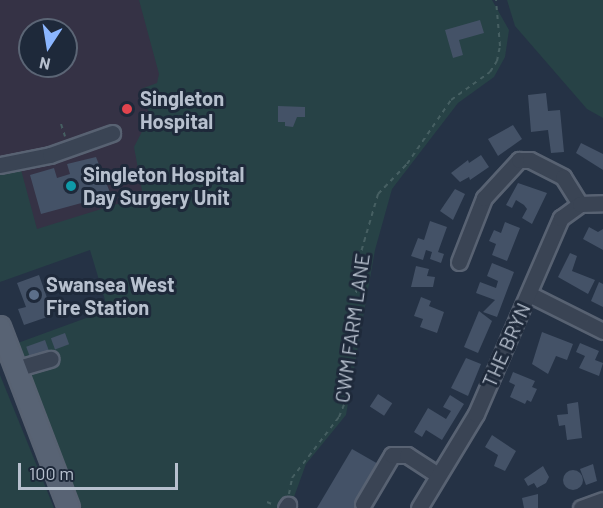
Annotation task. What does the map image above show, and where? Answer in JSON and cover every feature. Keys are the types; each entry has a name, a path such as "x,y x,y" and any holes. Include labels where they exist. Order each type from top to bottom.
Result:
{"main road":[{"path":"0,327 69,508"}],"street":[{"path":"0,164 50,155 112,133"},
{"path":"466,257 484,198 519,160 530,160 563,177 580,204 603,203"},
{"name":"THE BRYN","path":"418,508 476,414 561,218 580,204"},
{"path":"529,294 603,331"},
{"path":"15,369 51,359"},
{"path":"363,504 392,455 407,455 438,475"},
{"path":"581,508 603,500"}],"path":[{"name":"CWM FARM LANE","path":"287,507 292,478 339,417 346,400 359,259 378,194 407,164 452,100 490,72 500,46 496,0"}],"shaded area":[{"name":"Singleton Hospital","path":"0,0 199,0 291,184 0,241"}],"green space":[{"path":"139,0 492,0 509,30 505,57 494,77 458,103 392,189 375,250 346,415 306,464 290,508 82,508 15,344 108,310 90,250 0,282 0,170 20,166 37,229 143,196 134,147 150,116 141,89 157,83 159,74"},
{"path":"507,0 603,0 603,118 587,109 515,26"},
{"path":"0,375 54,508 0,508"}],"building":[{"path":"480,20 484,33 459,40 463,55 453,58 445,30"},
{"path":"546,93 548,111 560,110 564,152 551,153 548,130 531,132 528,95"},
{"path":"278,106 305,107 305,117 297,117 293,127 285,126 285,122 278,122"},
{"path":"513,125 522,139 498,156 488,139"},
{"path":"581,143 603,154 603,170 576,153"},
{"path":"481,155 489,167 470,180 469,177 460,182 451,173 468,160 469,163"},
{"name":"Singleton Hospital Day Surgery Unit","path":"96,157 111,195 41,214 30,175 54,168 57,178 70,174 67,164"},
{"path":"518,183 547,193 532,224 522,218 527,209 524,205 516,200 512,208 506,205"},
{"path":"455,189 465,194 453,220 440,211"},
{"path":"430,221 447,227 438,252 444,254 441,263 430,259 432,252 426,250 423,260 411,256 418,238 424,240"},
{"path":"505,222 520,228 507,261 492,255 496,244 489,241 494,230 501,233"},
{"path":"589,227 598,232 603,229 603,250 583,239"},
{"path":"570,253 577,256 572,271 595,280 588,294 558,277"},
{"path":"492,263 514,272 497,317 483,312 495,300 476,293 480,282 496,288 498,281 487,276"},
{"path":"416,266 429,269 427,276 435,277 433,287 411,287"},
{"name":"Swansea West Fire Station","path":"39,275 53,315 24,325 18,309 26,307 17,283"},
{"path":"599,282 603,284 603,307 591,301"},
{"path":"421,297 431,301 429,306 444,312 437,333 420,327 423,319 414,316"},
{"path":"479,311 492,321 478,353 464,347"},
{"path":"542,332 573,344 567,360 556,356 548,374 532,364"},
{"path":"65,333 69,344 55,349 51,338"},
{"path":"45,340 49,351 30,358 26,347"},
{"path":"580,343 599,351 595,360 603,363 599,376 579,368 585,356 576,352"},
{"path":"466,358 481,364 468,396 451,388"},
{"path":"513,372 535,381 532,387 537,389 531,402 527,400 525,404 510,397 515,385 509,382"},
{"path":"378,394 392,403 384,416 370,407"},
{"path":"450,395 464,404 442,440 426,430 422,437 414,432 428,408 446,419 451,411 443,407"},
{"path":"578,402 582,438 567,440 565,425 559,426 557,415 568,414 567,404"},
{"path":"492,435 516,451 505,471 494,466 498,455 485,447"},
{"path":"352,449 380,465 355,508 317,508"},
{"path":"593,464 597,481 586,485 580,469"},
{"path":"543,466 549,477 546,483 537,488 534,483 528,486 524,479"},
{"path":"573,470 580,473 583,480 580,487 573,490 566,487 563,480 566,473"},
{"path":"538,494 538,508 524,508 522,498"}],"place":[{"name":"Singleton Hospital","path":"127,109"},
{"name":"Singleton Hospital Day Surgery Unit","path":"71,186"},
{"name":"Swansea West Fire Station","path":"34,295"}]}
